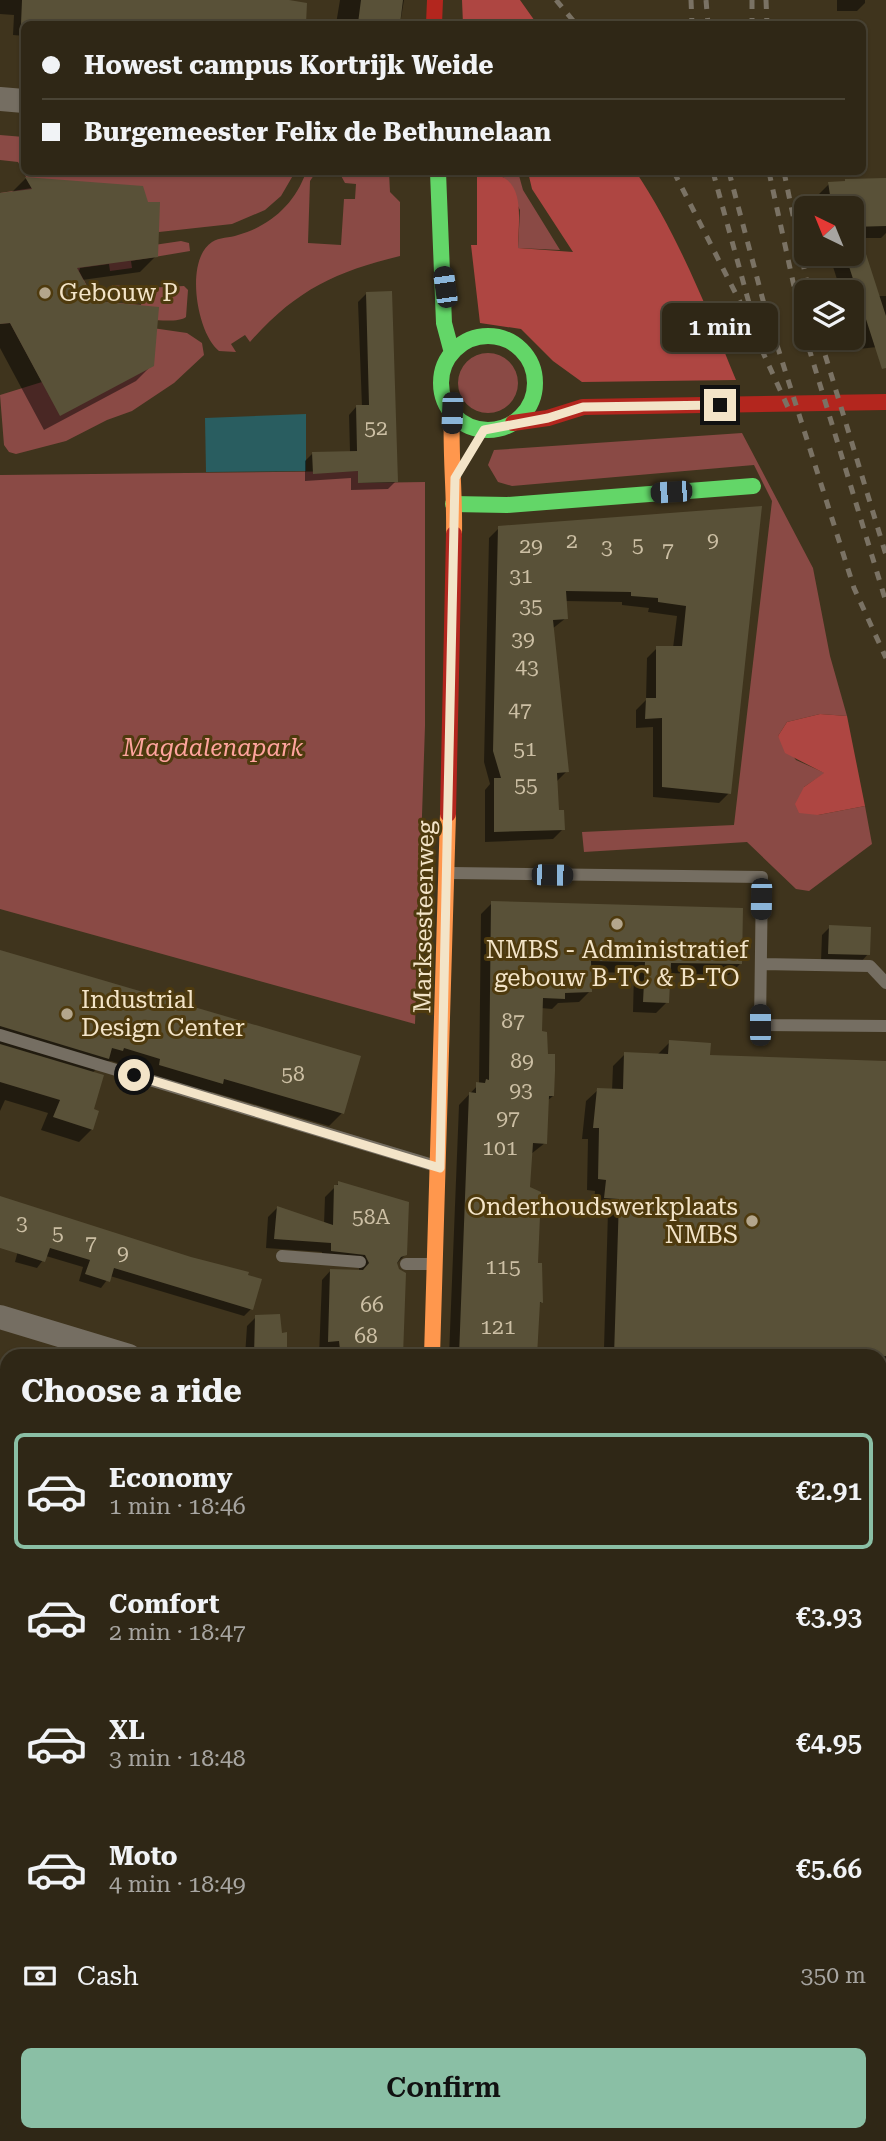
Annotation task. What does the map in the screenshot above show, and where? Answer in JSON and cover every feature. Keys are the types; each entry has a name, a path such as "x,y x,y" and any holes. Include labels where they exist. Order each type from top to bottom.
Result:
{"street":[{"path":"434,21 435,0"},
{"path":"0,99 21,102"},
{"path":"438,175 445,287 444,323 452,353"},
{"path":"445,287 476,337"},
{"path":"513,423 541,384 532,365 516,346 493,336 476,337 463,343 452,353 441,379 442,394 452,413 481,436 513,423 548,418 583,407 886,402"},
{"path":"566,396 583,407"},
{"name":"Marksesteenweg","path":"432,1349 440,1168 447,873 455,478 450,447 452,413"},
{"path":"455,478 466,462"},
{"path":"453,504 508,505 753,485"},
{"path":"0,1317 106,1349"}],"lane":[{"path":"447,873 762,877 760,1025 886,1026"},
{"path":"761,964 870,966 886,983"},
{"path":"0,1035 440,1168"},
{"path":"282,1256 359,1262"},
{"path":"407,1264 436,1264"}],"green space":[{"path":"0,135 21,137 21,168 18,162 0,160"},
{"path":"25,175 293,175 281,196 265,210 232,224 150,233 0,230 0,193 32,188"},
{"path":"305,175 314,175 310,181 308,243 341,245 344,199 355,199 356,184 345,183 341,175 389,175 390,192 400,202 400,256 355,269 317,286 283,309 250,342 245,335 231,344 236,352 219,351 205,329 197,297 198,264 203,251 215,240 250,231 271,220 288,204"},
{"path":"502,175 519,175 523,190 560,250 518,248 520,210"},
{"path":"181,241 189,243 190,251 131,261 132,268 110,271 109,264 80,268 79,271 95,301 141,305 143,294 112,288 112,285 145,288 184,286 188,290 186,317 154,320 128,317 5,289 154,245"},
{"path":"0,306 187,333 202,343 204,355 174,383 132,411 107,420 66,441 16,454 9,452 4,445 0,395 42,382 10,323 0,324"},
{"path":"488,353 505,358 513,366 518,383 513,400 505,408 488,413 471,408 463,400 458,383 463,366 471,358"},
{"path":"742,433 813,568 830,656 847,716 820,714 787,722 778,736 796,760 825,773 804,787 818,815 865,806 872,844 809,891 796,889 747,842 584,852 582,832 734,825 772,501 754,465 512,486 498,482 488,465 494,450"},
{"name":"Magdalenapark","path":"358,471 359,483 425,482 425,726 415,1024 0,909 0,475"}],"shaded area":[{"path":"462,0 520,0 535,21 463,21"},
{"path":"477,175 498,175 512,186 519,207 518,248 573,252 532,189 529,175 638,175 679,248 736,380 582,382 553,361 521,329 480,323 471,245 477,245"},
{"path":"820,714 847,716 865,806 818,815 799,813 795,804 804,787 824,773 785,753 778,736 787,722"}],"water":[{"path":"306,414 306,471 206,472 205,418"}],"building":[{"path":"22,0 289,0 307,3 306,21 21,21"},
{"path":"361,0 403,0 400,21 358,21"},
{"name":"Gebouw P","path":"25,177 143,186 148,202 160,202 158,257 77,268 95,301 159,307 154,366 60,416 10,323 0,324 0,193 32,189"},
{"path":"886,178 886,226 864,227 864,196 830,196 828,182"},
{"path":"866,254 886,316 886,368 882,369 864,313 864,280 853,280 849,266 864,266"},
{"path":"392,291 398,482 358,483 358,471 313,474 312,452 357,451 356,405 369,405 366,292"},
{"path":"762,506 731,794 662,787 662,718 645,719 646,698 656,698 656,646 682,646 686,606 658,602 658,598 631,596 631,592 566,591 568,619 553,620 569,772 557,773 559,810 564,810 565,830 494,832 494,778 501,778 493,751 498,526"},
{"path":"491,901 743,908 742,964 671,963 669,1003 643,1002 645,962 591,961 592,992 565,993 565,999 543,998 542,1031 547,1032 548,1054 555,1054 555,1071 554,1096 549,1096 547,1144 533,1143 530,1187 541,1192 538,1263 542,1263 543,1303 540,1302 537,1349 459,1349 469,1092 476,1093 476,1082 485,1083 486,1079 489,1080"},
{"path":"829,925 871,927 870,955 828,954"},
{"path":"0,950 361,1056 344,1114 224,1079 223,1084 159,1065 160,1059 124,1048 123,1051 112,1048 109,1059 0,1026"},
{"name":"Onderhoudswerkplaats NMBS","path":"669,1040 711,1043 710,1055 886,1061 886,1349 614,1349 619,1199 604,1198 606,1180 598,1179 599,1128 593,1128 597,1088 623,1089 624,1052 668,1054"},
{"path":"0,1044 104,1075 94,1109 99,1111 93,1130 53,1117 60,1100 0,1082"},
{"path":"338,1181 409,1202 407,1255 401,1257 397,1263 399,1269 406,1273 403,1349 340,1349 339,1341 328,1342 330,1269 363,1270 369,1263 365,1255 331,1251 331,1243 274,1239 277,1206 333,1225 334,1185 338,1185"},
{"path":"0,1196 191,1257 249,1272 248,1275 262,1279 253,1310 114,1268 110,1282 85,1274 90,1260 50,1248 45,1262 0,1248"},
{"path":"280,1314 282,1333 287,1332 287,1349 254,1349 255,1315"}],"railway":[{"path":"556,0 574,21"},
{"path":"691,0 692,21"},
{"path":"706,0 708,21"},
{"path":"752,0 752,21"},
{"path":"766,0 767,21"},
{"path":"676,175 740,302 791,414"},
{"path":"714,175 749,303"},
{"path":"730,175 764,304 854,588 886,658"},
{"path":"770,175 804,332 886,602"},
{"path":"785,175 806,280"},
{"path":"824,350 886,555"}],"traffic: fast":[{"path":"438,175 444,323 452,353"},
{"path":"488,336 506,340 521,350 531,365 535,383 531,401 521,416 506,426 488,430 470,426 455,416 445,401 441,383 445,365 455,350 470,340 488,336"},
{"path":"453,504 507,505 753,486"}],"traffic: slow":[{"path":"452,413 454,534"},
{"path":"432,1349 448,814"}],"traffic: jam":[{"path":"434,21 435,0"},
{"path":"513,423 548,418 583,407 886,402"},
{"path":"448,814 454,534"}],"place":[{"name":"Gebouw P","path":"45,293"},
{"name":"NMBS - Administratief gebouw B-TC & B-TO","path":"617,924"},
{"name":"Industrial Design Center","path":"67,1014"},
{"name":"Onderhoudswerkplaats NMBS","path":"752,1221"}],"route":[{"path":"134,1075 440,1168 455,478 484,430 548,418 583,407 720,405"}]}
